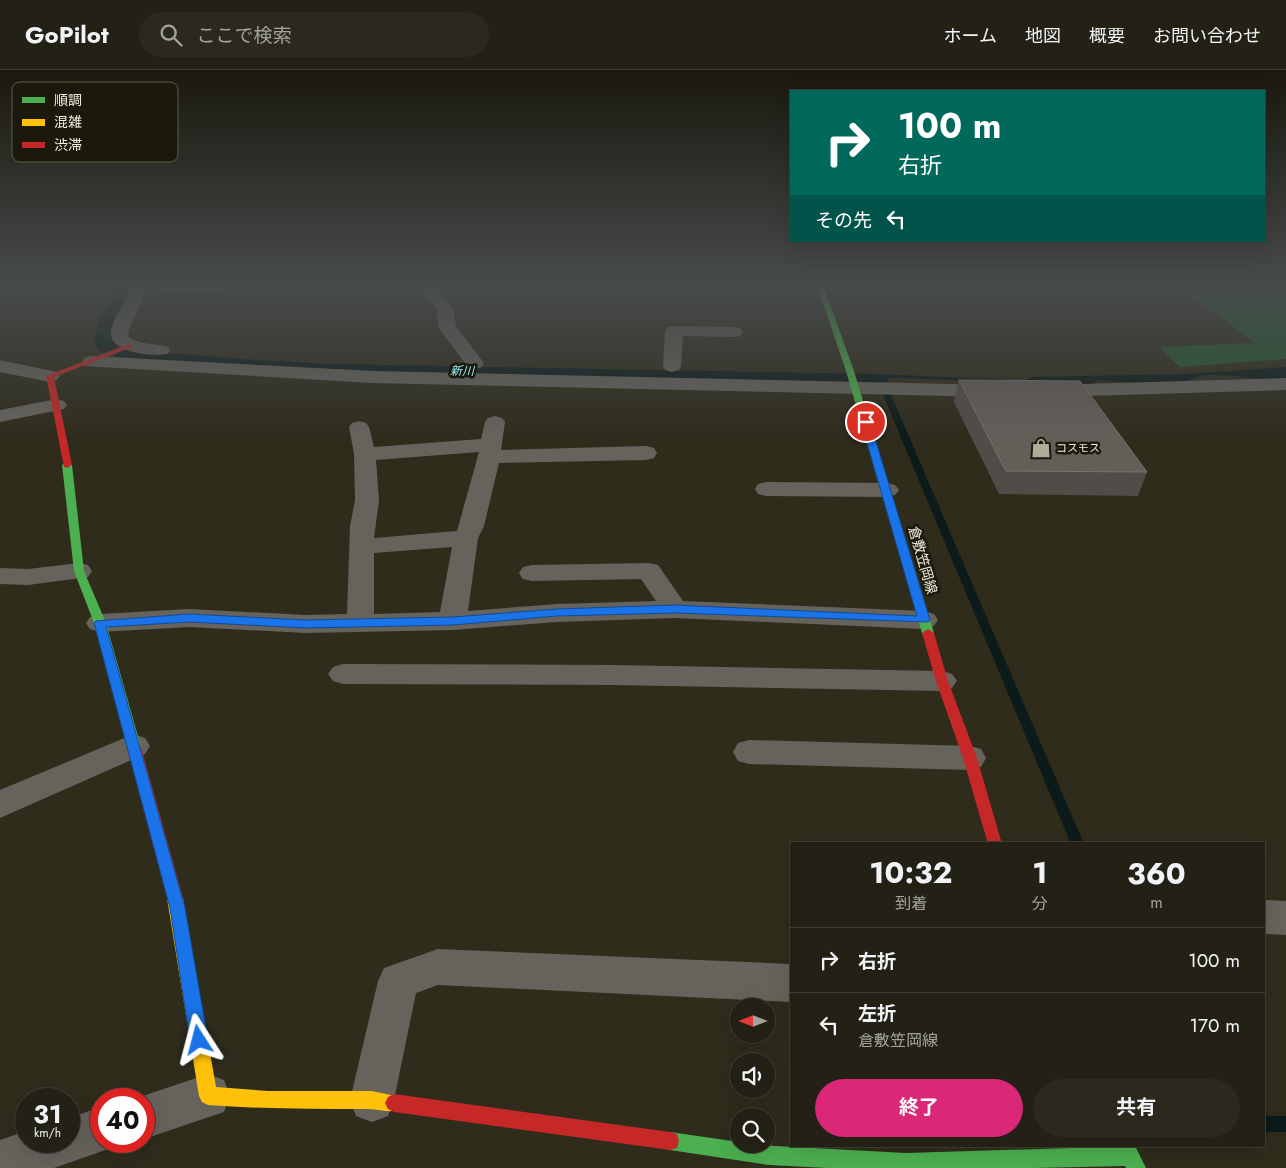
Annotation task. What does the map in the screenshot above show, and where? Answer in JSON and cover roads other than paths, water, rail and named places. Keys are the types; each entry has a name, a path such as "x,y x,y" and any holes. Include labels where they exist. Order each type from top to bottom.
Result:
{"street":[{"path":"120,336 121,341 140,348 319,361 672,366 1018,391 1286,384"},
{"path":"454,336 475,363"},
{"path":"672,366 674,336"},
{"name":"倉敷笠岡線","path":"838,336 887,490 942,681 970,758 994,842"},
{"path":"0,366 50,376 131,346"},
{"path":"91,362 373,377 853,380"},
{"path":"50,376 70,481 79,571 100,623 178,908 208,1096"},
{"path":"0,416 57,405"},
{"path":"453,621 466,538 472,526 495,422"},
{"path":"359,427 365,454 367,500 362,526 360,623"},
{"path":"365,454 490,451 646,453"},
{"path":"766,489 887,490"},
{"path":"362,546 466,538"},
{"path":"0,576 28,577 79,571"},
{"path":"532,573 649,571 675,609"},
{"path":"100,623 189,618 306,624 453,621 557,613 675,609 924,620"},
{"path":"342,674 604,675 942,681"},
{"path":"0,805 134,746"},
{"path":"749,752 970,758"},
{"path":"1265,917 1286,918"},
{"path":"372,1100 398,981 438,967 790,984"},
{"path":"155,1113 208,1096 268,1100 372,1100 534,1121 769,1156 906,1162 1127,1151 1136,1168"},
{"path":"0,1163 31,1153"}],"water":[{"name":"新川","path":"95,336 114,336 132,350 333,364 874,374 1018,380 1026,380 1032,377 1186,374 1286,367 1286,378 1257,379 1215,375 1196,377 1188,381 1135,383 1099,380 1088,386 905,378 889,378 886,384 472,375 223,365 117,357 99,350 94,340"}],"waterway":[{"path":"885,390 1077,842"},
{"path":"1265,1124 1286,1124"}],"place":[{"name":"コスモス","path":"1041,448"}]}
